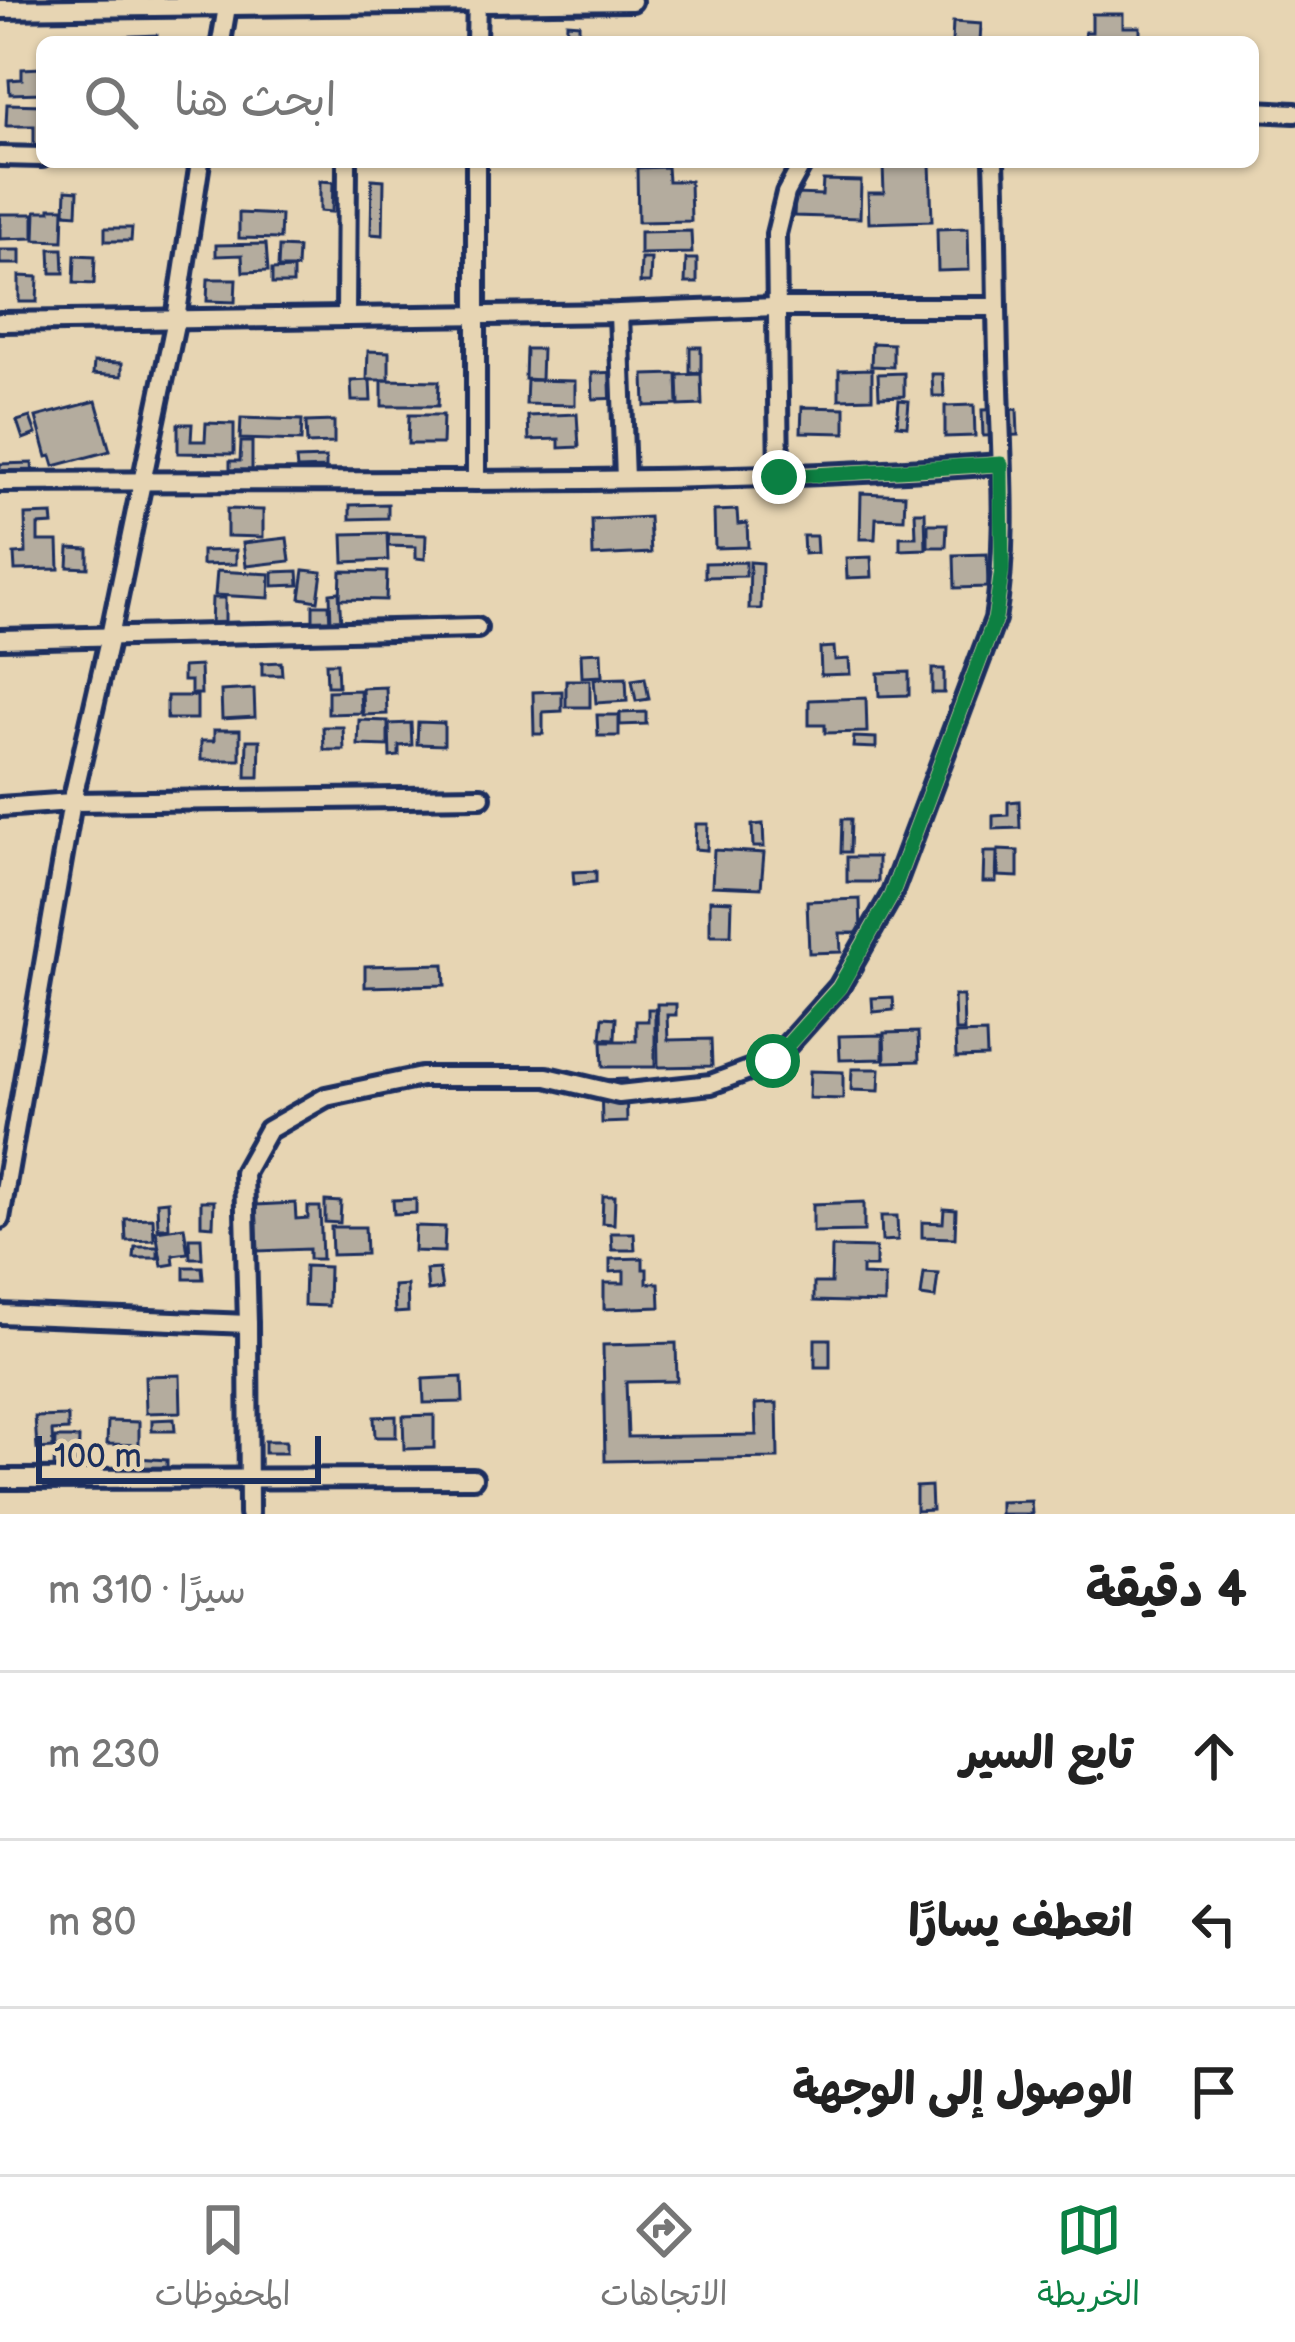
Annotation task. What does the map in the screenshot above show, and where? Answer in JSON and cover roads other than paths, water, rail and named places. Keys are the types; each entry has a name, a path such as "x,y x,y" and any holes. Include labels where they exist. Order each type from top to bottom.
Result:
{"street":[{"path":"0,9 77,4 632,1"},
{"path":"476,2 476,36"},
{"path":"222,36 227,4"},
{"path":"1259,111 1295,113"},
{"path":"0,156 36,157"},
{"path":"0,1219 72,802 176,319 199,168"},
{"path":"346,317 347,168"},
{"path":"476,168 476,481"},
{"path":"779,477 776,234 786,193 800,168"},
{"path":"249,1514 244,1173 268,1130 326,1097 421,1077 547,1077 619,1094 711,1084 773,1061 839,988 891,896 995,619 1002,569 994,168"},
{"path":"0,322 996,308"},
{"path":"620,314 625,479"},
{"path":"0,482 779,477 1001,464"},
{"path":"0,639 477,628"},
{"path":"0,807 481,796"},
{"path":"0,1314 248,1324"},
{"path":"0,1478 473,1478"}]}
